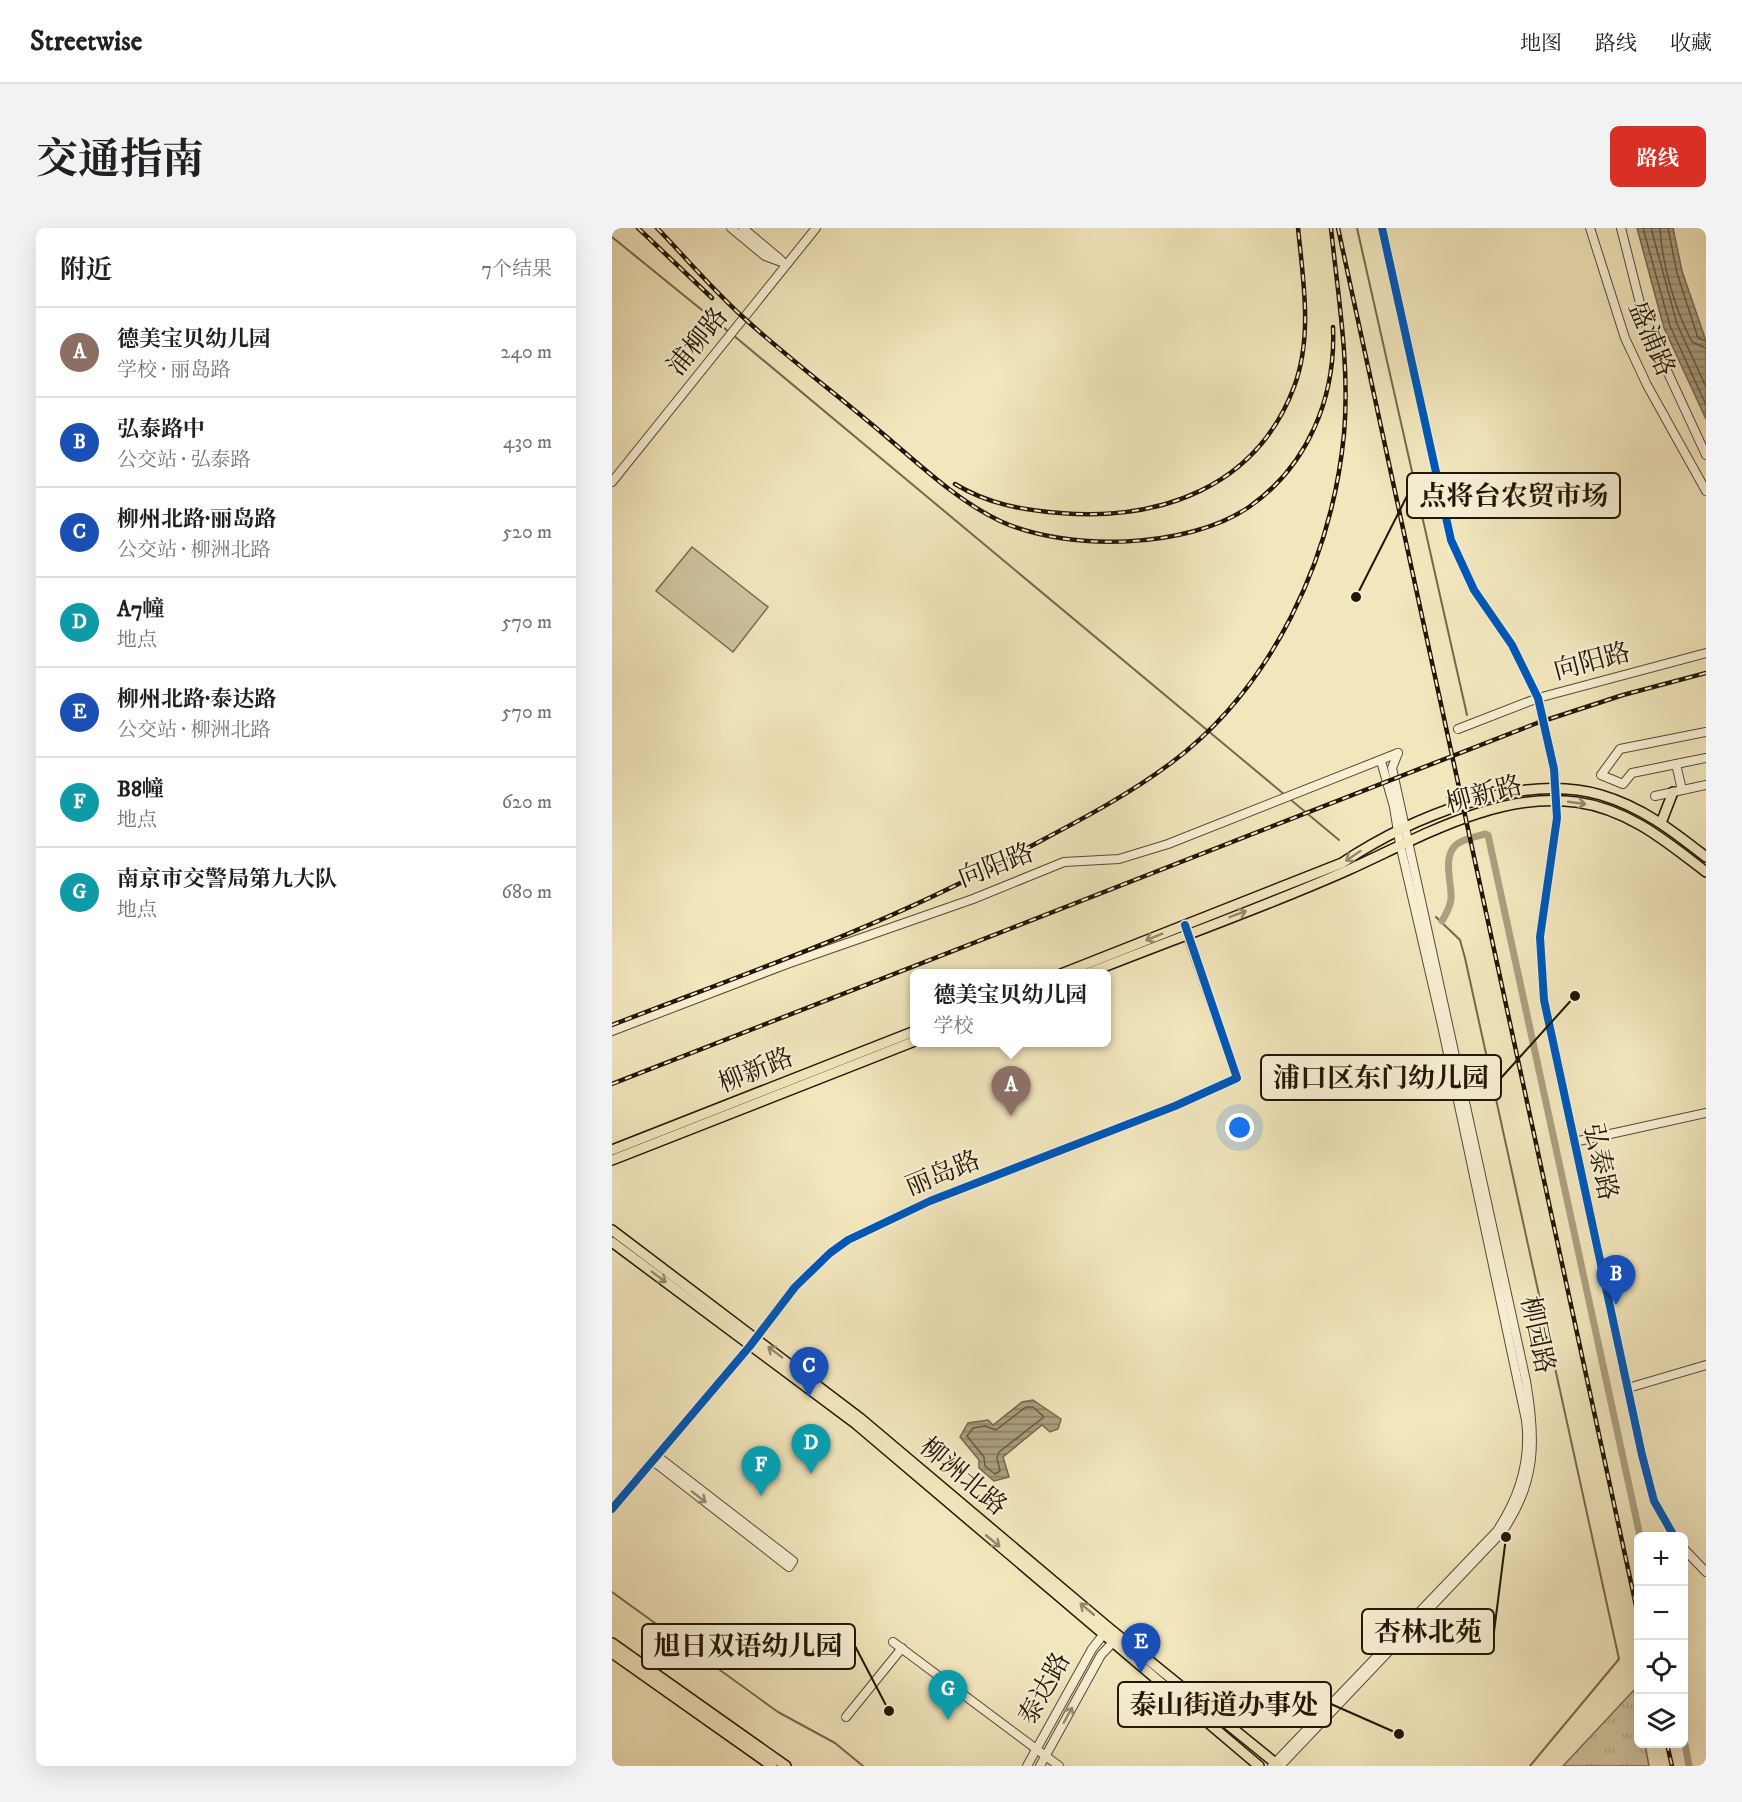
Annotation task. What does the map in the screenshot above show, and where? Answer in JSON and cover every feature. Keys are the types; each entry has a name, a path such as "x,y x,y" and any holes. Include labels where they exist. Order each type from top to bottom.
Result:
{"main road":[{"name":"柳新路","path":"1097,969 1342,863 1401,829 1489,798 1557,789 1606,797 1637,809 1661,823 1706,857"},
{"path":"1661,823 1678,791"},
{"name":"柳新路","path":"1075,969 1348,870 1404,843 1503,808 1558,801 1601,807 1638,822 1706,872"},
{"name":"柳新路","path":"612,1150 910,1033"},
{"name":"柳新路","path":"612,1160 910,1043"},
{"name":"柳洲北路","path":"612,1230 856,1424 1106,1632 1276,1765"},
{"name":"柳洲北路","path":"612,1242 753,1342"},
{"name":"柳洲北路","path":"1116,1639 1259,1766"},
{"path":"612,1643 786,1766"},
{"path":"612,1653 772,1766"}],"street":[{"path":"731,228 765,256 787,264"},
{"path":"743,228 787,264"},
{"name":"浦柳路","path":"612,482 816,228"},
{"name":"弘泰路","path":"1382,228 1451,540 1474,590 1512,645 1538,698 1558,801 1540,937 1540,971 1549,1030 1648,1480 1659,1513 1671,1532"},
{"name":"盛浦路","path":"1590,228 1625,338 1647,385 1706,491"},
{"path":"1621,228 1645,323 1706,455"},
{"name":"向阳路","path":"1458,729 1538,698 1706,653"},
{"path":"1706,732 1620,749 1601,775 1623,784 1632,773 1706,758"},
{"name":"向阳路","path":"612,1031 787,964 973,899 1064,862 1119,859 1138,854 1398,753 1392,768 1401,829"},
{"path":"1381,761 1401,829"},
{"path":"1676,764 1678,791"},
{"path":"1655,796 1706,785"},
{"name":"柳园路","path":"1276,1765 1497,1531 1511,1508 1527,1461 1528,1434 1524,1409 1401,829"},
{"name":"丽岛路","path":"612,1509 809,1273 830,1253 868,1228 1175,1106 1237,1078 1186,929"},
{"path":"1574,1142 1706,1113"},
{"path":"1628,1388 1706,1365"},
{"path":"655,1458 793,1561 789,1567 655,1458"},
{"path":"1688,1554 1706,1572"},
{"name":"泰达路","path":"1027,1766 1092,1649 1106,1632"},
{"name":"泰达路","path":"1040,1766 1101,1655 1116,1639"},
{"path":"893,1642 1059,1766"},
{"path":"846,1717 902,1648"}],"green space":[{"path":"692,547 768,607 733,652 656,591"},
{"path":"1634,1690 1634,1748 1646,1748 1649,1766 1563,1766"}],"water":[{"path":"1637,228 1673,228 1682,271 1706,341 1706,419 1664,328"},
{"path":"1033,1400 1061,1419 1058,1429 1050,1432 1042,1425 1003,1457 1009,1477 994,1481 979,1468 979,1460 960,1437 968,1423 988,1420 993,1425 1022,1402"}],"waterway":[{"path":"1357,228 1467,715"},
{"path":"612,237 729,332"},
{"path":"733,335 1339,840"},
{"path":"1442,921 1451,899 1448,865 1451,852 1457,844 1464,840 1488,835 1639,1532"},
{"path":"1436,917 1460,940 1465,958 1619,1659 1530,1766"},
{"path":"612,1592 778,1712 835,1743 863,1766"},
{"path":"1686,1748 1689,1766"}],"railway":[{"path":"638,228 712,298"},
{"path":"657,228 744,318 953,492 1000,521 1027,531 1059,538 1092,541 1161,538 1194,531 1224,521 1249,507 1270,490 1287,471 1314,428 1329,379 1333,353 1333,327"},
{"path":"955,484 980,497 1019,508 1060,513 1097,514 1133,511 1168,503 1200,491 1230,473 1255,450 1277,422 1294,387 1300,368 1305,308 1298,228"},
{"path":"612,1025 860,929 1003,861 1089,815 1151,777 1207,732 1239,697 1267,658 1291,616 1311,573 1326,527 1337,481 1344,434 1345,382 1331,228"},
{"path":"1338,228 1634,1597"},
{"path":"612,1084 1537,723 1623,695 1706,673"},
{"path":"1668,1748 1672,1766"}],"cycle path":[{"path":"1382,228 1451,540 1474,590 1512,645 1538,698 1554,769 1557,818 1540,937 1544,1000 1642,1455 1654,1501 1672,1532"},
{"path":"612,1509 750,1346 795,1287 830,1253 848,1240 930,1201 1175,1106 1237,1078 1185,925"}],"place":[{"name":"点将台农贸市场","path":"1356,597"},
{"name":"浦口区东门幼儿园","path":"1575,996"},
{"name":"德美宝贝幼儿园","path":"1011,1116"},
{"name":"弘泰路中","path":"1616,1305"},
{"name":"柳州北路·丽岛路","path":"809,1397"},
{"name":"A7幢","path":"811,1474"},
{"name":"B8幢","path":"761,1496"},
{"name":"杏林北苑","path":"1506,1537"},
{"name":"柳州北路·泰达路","path":"1141,1673"},
{"name":"旭日双语幼儿园","path":"889,1711"},
{"name":"南京市交警局第九大队","path":"948,1720"},
{"name":"泰山街道办事处","path":"1399,1734"}]}
